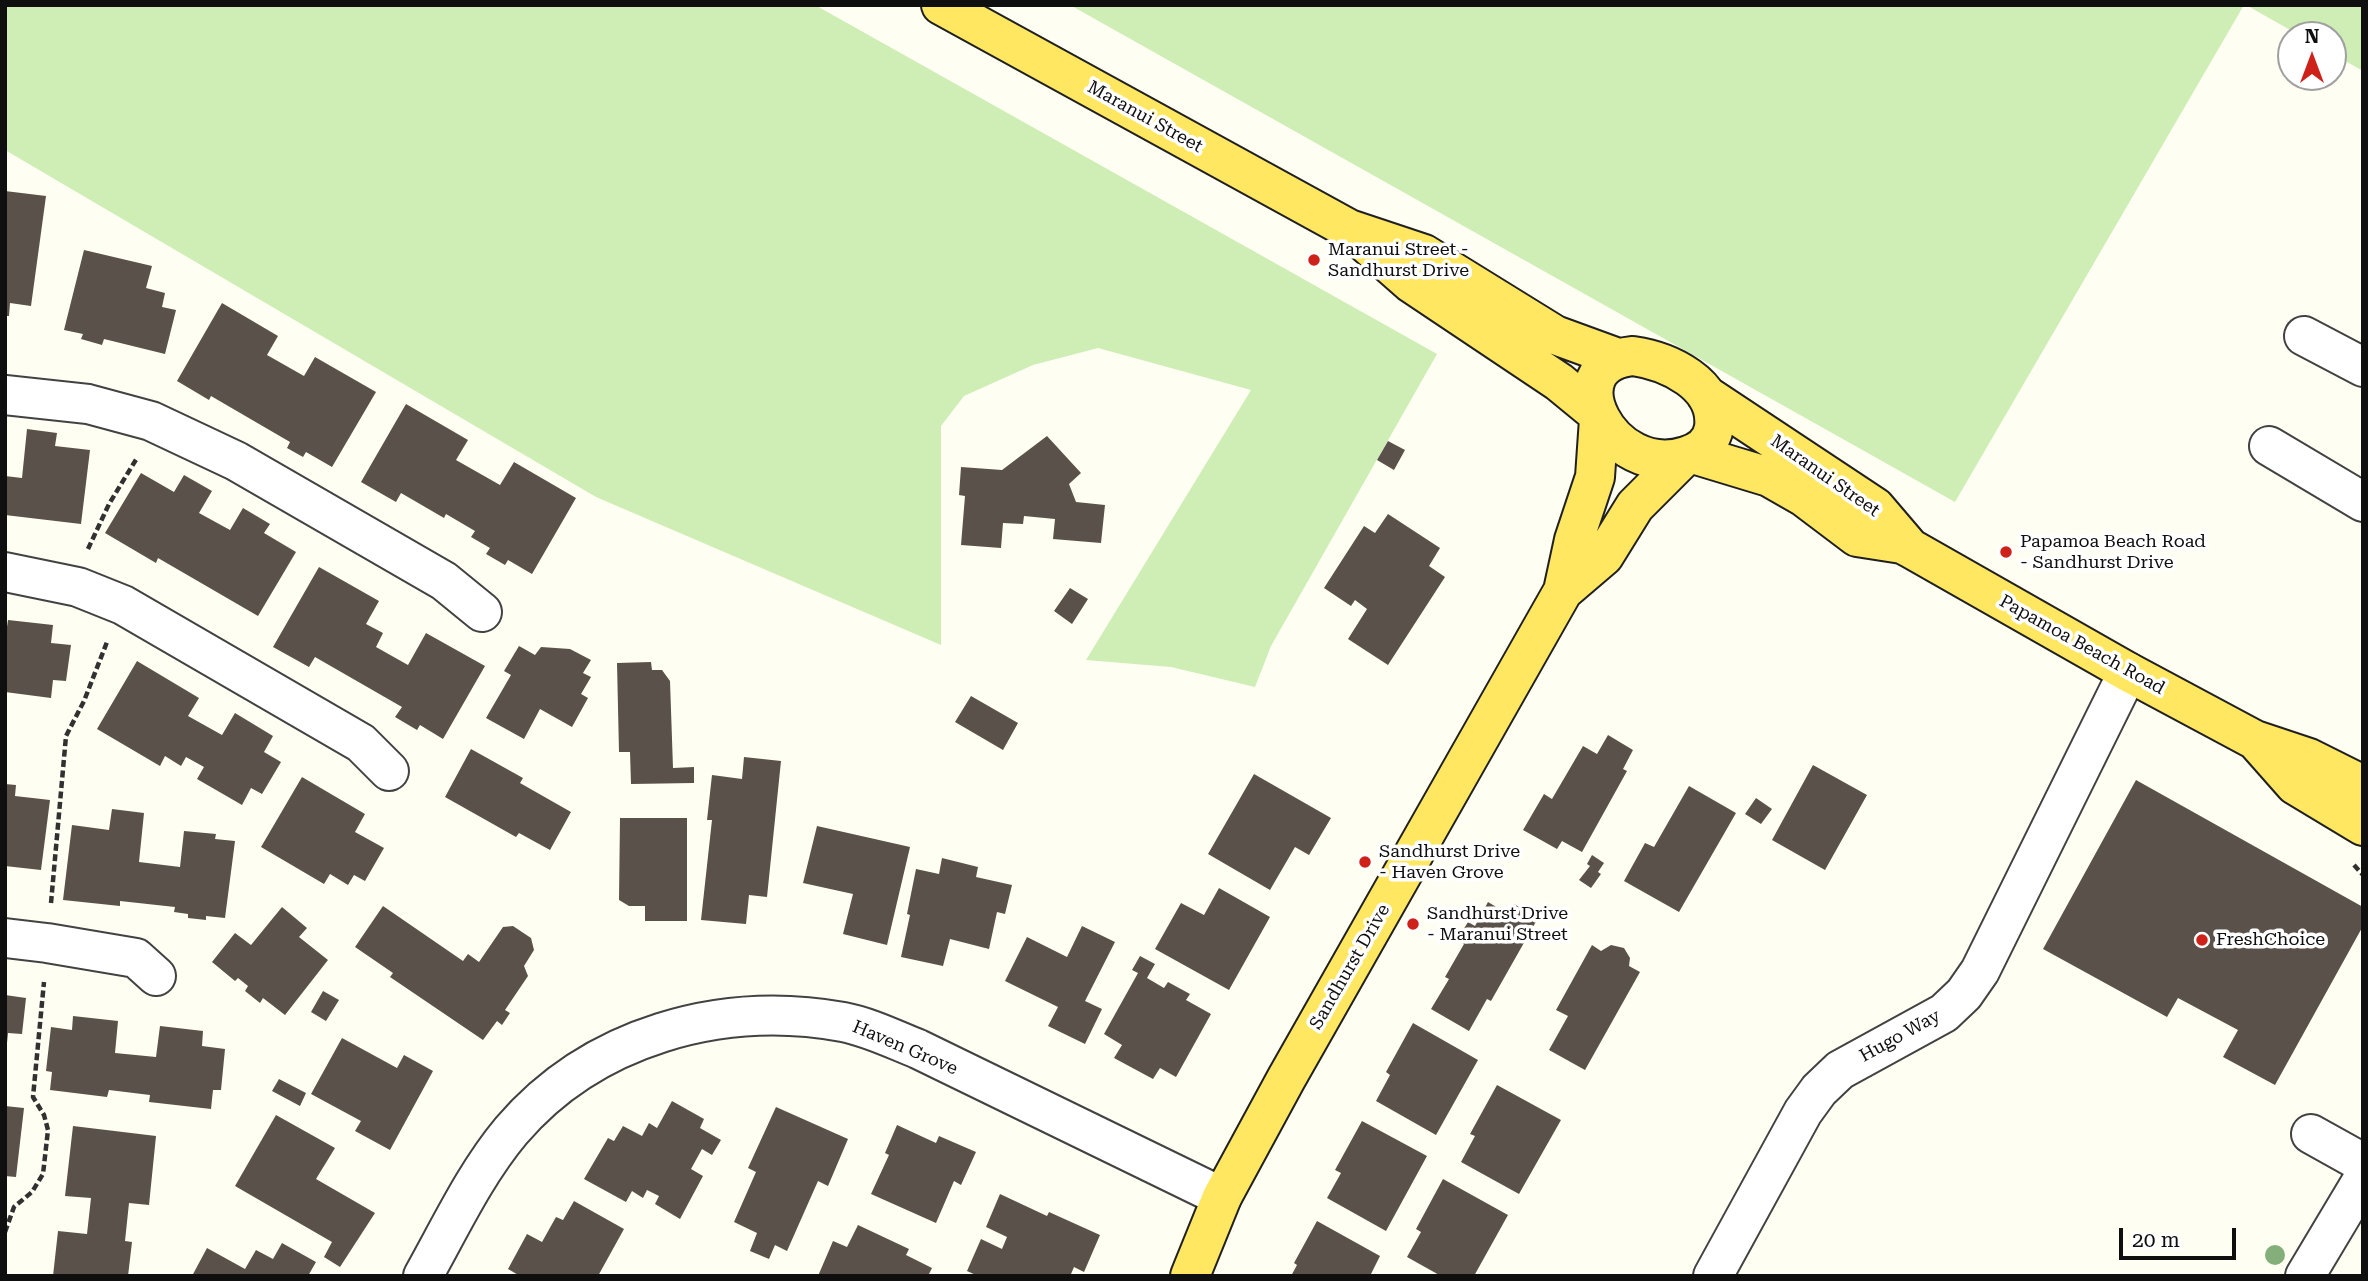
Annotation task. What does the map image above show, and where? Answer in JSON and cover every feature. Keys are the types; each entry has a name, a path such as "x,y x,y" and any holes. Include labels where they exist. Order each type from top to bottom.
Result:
{"main road":[{"name":"Maranui Street","path":"941,5 1349,229 1424,254 1555,335 1618,358"},
{"name":"Maranui Street","path":"1349,229 1411,283 1559,382 1598,417"},
{"path":"1618,358 1642,358 1667,365 1694,382 1706,395 1714,413 1713,434 1702,449 1689,455 1655,459 1625,446 1611,435 1598,417 1594,401 1598,377 1604,366 1618,358"},
{"name":"Maranui Street","path":"1706,395 1875,507 1910,548"},
{"name":"Sandhurst Drive","path":"1190,1276 1222,1197 1286,1079 1563,591 1574,540 1595,477 1598,417"},
{"name":"Maranui Street","path":"1689,455 1769,477 1804,498 1857,537 1902,544 1910,548"},
{"name":"Sandhurst Drive","path":"1563,591 1604,556 1634,506 1689,455"},
{"name":"Papamoa Beach Road","path":"1910,548 2128,672 2255,740 2309,758 2363,785"},
{"name":"Papamoa Beach Road","path":"2255,740 2295,785 2363,826"}],"street":[{"path":"2304,336 2363,367"},
{"path":"5,395 88,404 151,421 236,461 444,581 482,612"},
{"path":"2269,446 2363,502"},
{"path":"5,572 78,587 122,605 361,743 388,771"},
{"name":"Hugo Way","path":"1713,1276 1803,1112 1819,1090 1840,1070 1944,1013 1964,994 1980,971 2128,672"},
{"path":"5,938 136,958 156,976"},
{"name":"Haven Grove","path":"423,1276 484,1169 510,1132 538,1103 568,1077 604,1056 678,1026 720,1018 811,1018 845,1023 876,1032 918,1049 1222,1197"},
{"path":"2311,1134 2363,1163"},
{"path":"2305,1276 2359,1195"}],"path":[{"path":"78,587 87,552 136,460 151,421"}],"green space":[{"path":"5,5 815,5 1437,354 1271,646 1255,687 1171,667 1086,660 1251,390 1098,348 1033,365 964,396 941,426 941,645 596,497 5,150"},
{"path":"1070,5 2244,5 1955,502"},
{"path":"2246,5 2363,5 2363,71 2347,62 2347,21 2277,23"}],"building":[{"path":"5,191 46,196 31,306 10,303 9,316 5,316"},
{"path":"84,250 152,266 146,288 165,293 162,307 176,310 165,354 104,339 102,345 81,339 83,334 64,330"},
{"path":"222,303 278,336 267,355 304,376 315,357 376,392 332,467 306,452 303,457 287,448 290,442 211,396 209,400 177,381"},
{"path":"406,404 468,440 456,460 500,485 514,462 576,498 532,574 508,560 505,565 486,554 490,548 471,537 475,531 446,514 444,518 401,493 396,502 361,482"},
{"path":"27,429 57,433 55,446 90,450 81,524 5,515 5,476 22,478"},
{"path":"1047,436 1081,473 1069,484 1076,502 1105,505 1101,543 1053,539 1055,519 1024,516 1023,524 1003,523 1001,548 961,545 965,496 959,495 961,467 1002,470"},
{"path":"1388,441 1405,450 1394,470 1377,460"},
{"path":"141,473 174,492 184,475 212,491 199,513 230,530 243,508 270,524 264,533 296,552 258,616 158,558 156,563 105,533"},
{"path":"1388,514 1440,548 1429,566 1445,577 1388,665 1348,639 1367,609 1355,600 1351,606 1324,588 1364,526 1375,533"},
{"path":"319,567 379,601 366,624 383,633 376,647 408,665 426,633 485,666 443,739 420,725 417,730 395,717 402,707 315,657 309,667 273,647"},
{"path":"1070,588 1088,599 1072,624 1054,611"},
{"path":"8,620 53,625 51,643 71,645 66,681 53,680 51,698 5,692 5,640"},
{"path":"519,646 535,655 541,647 570,649 591,660 583,673 591,677 581,694 588,698 572,727 540,709 524,739 486,718 511,675 504,671"},
{"path":"137,661 199,698 188,716 222,735 235,713 273,736 264,752 281,762 262,794 251,788 242,805 197,779 204,767 186,757 181,766 165,756 160,766 97,729"},
{"path":"651,662 652,670 662,670 670,681 673,768 694,767 694,783 631,784 630,752 619,752 617,663"},
{"path":"971,696 1018,723 1003,750 955,722"},
{"path":"1608,735 1633,750 1623,769 1627,771 1582,852 1562,841 1557,849 1523,830 1544,794 1552,799 1583,746 1597,754"},
{"path":"471,749 523,778 520,783 571,812 550,850 519,833 516,837 445,797"},
{"path":"744,757 781,761 767,897 749,895 746,924 701,920 712,820 707,820 712,775 742,779"},
{"path":"1813,765 1867,795 1825,870 1772,840"},
{"path":"1254,774 1331,818 1309,855 1295,847 1270,890 1208,854"},
{"path":"302,777 365,814 355,832 384,848 365,881 354,875 348,885 330,874 324,884 261,847"},
{"name":"FreshChoice","path":"2136,780 2363,907 2363,926 2275,1085 2223,1057 2238,1030 2178,998 2167,1017 2043,949"},
{"path":"5,784 16,785 15,796 50,800 41,870 5,866"},
{"path":"1689,786 1736,813 1679,912 1624,881 1645,843 1654,847"},
{"path":"1756,798 1772,809 1761,824 1745,814"},
{"path":"112,809 144,813 139,862 180,867 184,831 216,834 215,839 235,841 225,918 188,918 188,914 174,912 175,907 120,901 120,906 63,900 72,825 109,830"},
{"path":"620,818 687,818 687,921 645,921 645,906 629,906 619,900"},
{"path":"817,826 910,847 887,945 843,934 853,894 803,883"},
{"path":"1592,855 1604,863 1598,872 1601,874 1591,888 1579,880 1590,866 1587,864"},
{"path":"942,858 978,867 976,877 1012,885 1005,914 997,912 989,949 950,939 943,966 901,957 916,869 939,874"},
{"path":"1219,888 1270,917 1229,990 1155,949 1181,903 1204,915"},
{"path":"1488,902 1508,914 1514,904 1538,918 1491,1001 1487,999 1469,1031 1431,1009 1449,979 1445,977 1464,944 1457,940 1468,922 1475,926"},
{"path":"383,906 463,961 468,954 479,962 503,927 513,926 531,938 534,950 524,966 528,976 505,1010 510,1013 502,1025 497,1021 483,1040 390,977 393,973 355,947"},
{"path":"282,907 307,928 299,937 328,960 285,1015 263,998 260,1003 245,991 248,986 238,978 235,981 212,962 235,933 251,945"},
{"path":"1082,926 1115,942 1085,1001 1102,1009 1085,1044 1048,1026 1058,1007 1005,981 1027,937 1067,957"},
{"path":"1592,945 1601,951 1611,945 1624,948 1630,958 1629,966 1640,972 1585,1070 1549,1050 1568,1016 1556,1010"},
{"path":"1140,956 1155,964 1147,978 1164,988 1168,982 1190,994 1186,1000 1211,1014 1176,1077 1160,1068 1153,1079 1114,1058 1122,1045 1104,1034 1138,973 1132,970"},
{"path":"323,991 339,1000 326,1021 311,1012"},
{"path":"5,995 26,998 22,1034 8,1033 7,1043"},
{"path":"73,1016 118,1021 115,1053 156,1057 160,1026 203,1031 202,1046 225,1049 221,1090 213,1090 211,1109 149,1102 150,1095 109,1090 107,1097 50,1090 52,1072 46,1071 51,1027 72,1030"},
{"path":"1413,1023 1478,1060 1436,1135 1376,1101 1390,1075 1386,1072"},
{"path":"342,1038 397,1068 404,1055 433,1071 390,1150 355,1131 361,1121 311,1094"},
{"path":"279,1079 306,1093 300,1106 272,1091"},
{"path":"1497,1085 1561,1120 1519,1194 1461,1162 1475,1136 1470,1134"},
{"path":"672,1101 704,1119 700,1128 721,1140 712,1155 702,1149 691,1169 703,1176 680,1219 655,1204 659,1196 647,1190 643,1198 632,1191 626,1202 584,1179 608,1138 614,1141 623,1126 642,1136 649,1123 657,1128"},
{"path":"5,1106 24,1108 16,1177 5,1176"},
{"path":"776,1107 848,1139 828,1186 818,1181 787,1251 775,1245 769,1259 750,1251 757,1233 734,1222 756,1172 748,1168"},
{"path":"276,1115 335,1148 316,1179 375,1213 340,1267 324,1257 332,1242 235,1186"},
{"path":"1362,1121 1427,1156 1386,1231 1327,1198 1341,1173 1335,1170"},
{"path":"897,1125 936,1143 939,1136 976,1152 961,1185 954,1181 936,1223 871,1194 889,1155 885,1153"},
{"path":"73,1126 156,1136 149,1205 129,1203 125,1241 132,1242 128,1276 53,1276 58,1231 87,1234 91,1198 65,1196"},
{"path":"1443,1179 1508,1215 1474,1276 1441,1276 1407,1257 1421,1232 1416,1229"},
{"path":"1000,1194 1047,1216 1049,1212 1100,1235 1084,1272 1074,1267 1071,1274 1077,1276 978,1276 967,1271 981,1239 1002,1249 1007,1237 986,1227"},
{"path":"574,1201 624,1229 598,1276 520,1276 508,1269 527,1234 542,1242 556,1217 563,1220"},
{"path":"1317,1221 1380,1256 1370,1276 1291,1276 1297,1265 1294,1263"},
{"path":"858,1225 909,1249 906,1255 932,1268 928,1276 818,1276 833,1241 847,1247"},
{"path":"282,1243 316,1262 308,1276 192,1276 207,1248 245,1269 256,1250 273,1259"}],"place":[{"name":"Maranui Street - Sandhurst Drive","path":"1314,260"},
{"name":"Papamoa Beach Road - Sandhurst Drive","path":"2006,552"},
{"name":"Sandhurst Drive - Haven Grove","path":"1365,862"},
{"name":"Sandhurst Drive - Maranui Street","path":"1413,924"},
{"name":"FreshChoice","path":"2202,940"}]}
